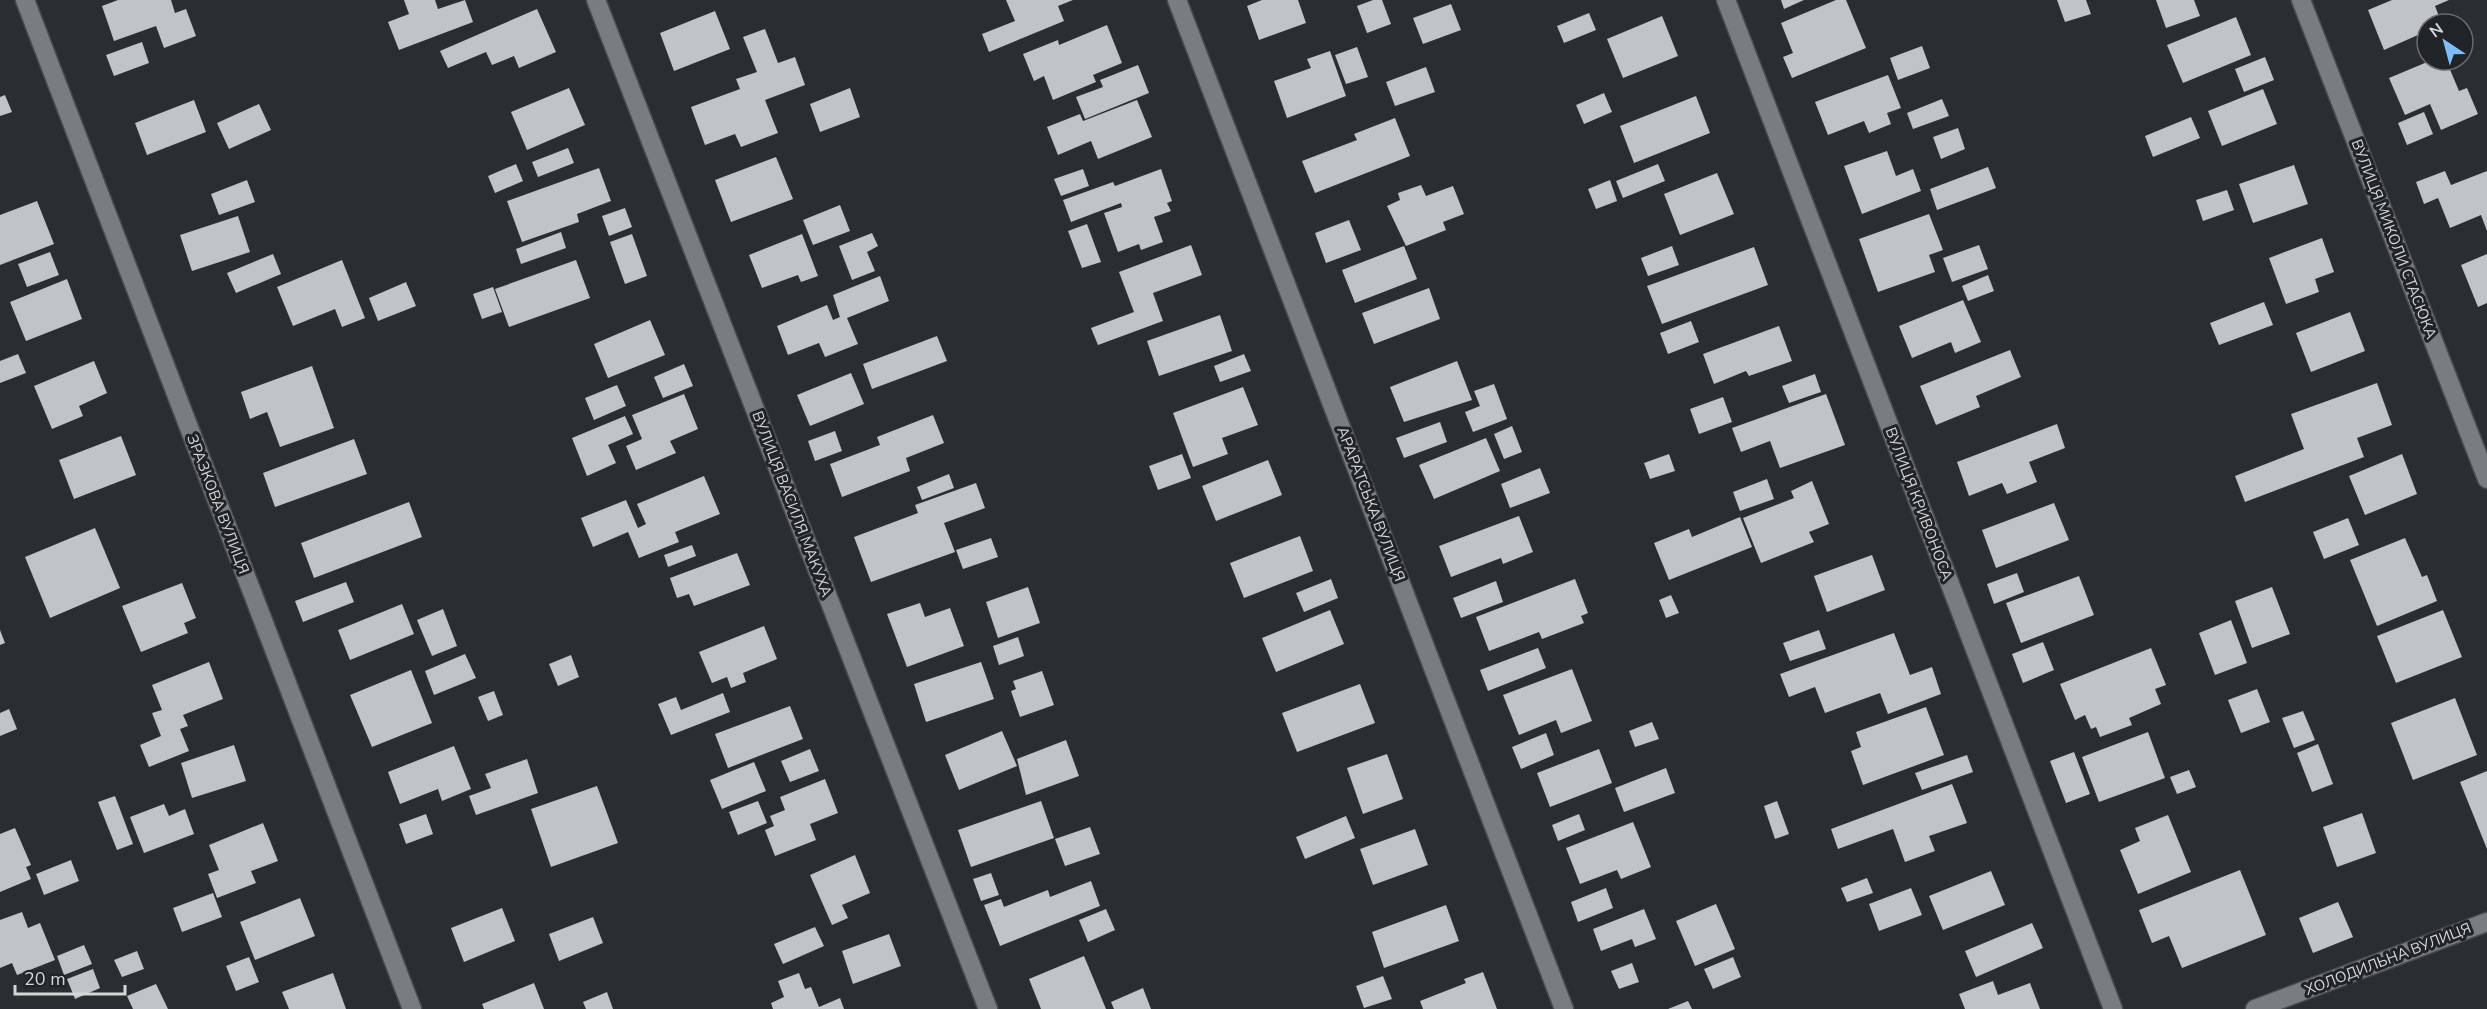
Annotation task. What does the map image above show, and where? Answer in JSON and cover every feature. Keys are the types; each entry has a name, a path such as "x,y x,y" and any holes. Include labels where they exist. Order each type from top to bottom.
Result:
{"street":[{"name":"ЗРАЗКОВА ВУЛИЦЯ","path":"25,0 412,1009"},
{"name":"ВУЛИЦЯ ВАСИЛЯ МАКУХА","path":"596,0 988,1009"},
{"name":"АРАРАТСЬКА ВУЛИЦЯ","path":"1178,0 1564,1009"},
{"name":"ВУЛИЦЯ КРИВОНОСА","path":"1726,0 2113,1009"},
{"name":"ВУЛИЦЯ МИКОЛИ СТАСЮКА","path":"2301,0 2487,479"},
{"name":"ХОЛОДИЛЬНА ВУЛИЦЯ","path":"2255,1009 2487,922"}],"building":[{"path":"118,0 171,0 175,13 186,9 196,36 164,48 156,26 114,41 102,6"},
{"path":"404,0 435,0 438,9 465,0 473,22 399,50 388,22 409,14"},
{"path":"1006,0 1073,0 1058,6 1064,21 989,52 982,34 1015,21"},
{"path":"1262,0 1298,0 1306,23 1259,40 1247,6"},
{"path":"1373,0 1382,0 1391,24 1367,33 1357,6"},
{"path":"1781,0 1804,0 1784,9"},
{"path":"1836,0 1846,0 1866,48 1792,78 1783,57 1793,53 1781,23"},
{"path":"2057,0 2086,0 2091,14 2065,22"},
{"path":"2156,0 2194,0 2200,16 2166,28"},
{"path":"2392,0 2449,0 2435,6 2437,12 2415,12 2415,36 2384,50 2368,10"},
{"path":"1451,4 1461,30 1423,44 1413,18"},
{"path":"537,9 556,52 519,68 514,56 492,65 486,52 448,68 440,51"},
{"path":"715,11 730,49 674,71 660,33"},
{"path":"1589,13 1596,30 1564,43 1557,26"},
{"path":"1662,16 1678,56 1623,78 1607,39"},
{"path":"2236,17 2251,55 2183,83 2167,45"},
{"path":"1107,25 1122,63 1093,75 1096,82 1053,100 1044,76 1034,81 1023,54 1058,40 1059,45"},
{"path":"765,29 778,63 795,57 805,85 765,100 778,133 741,147 735,134 705,145 691,107 740,89 736,79 757,72 743,37"},
{"path":"142,42 149,63 114,76 106,55"},
{"path":"1922,46 1930,68 1898,80 1890,58"},
{"path":"1357,47 1368,77 1346,84 1335,55"},
{"path":"1330,51 1346,96 1287,118 1274,81 1311,68 1307,59"},
{"path":"2265,57 2274,80 2244,92 2235,69"},
{"path":"1138,65 1149,93 1085,119 1076,97 1103,87 1100,80"},
{"path":"1426,67 1435,92 1395,106 1386,82"},
{"path":"2415,67 2415,72 2451,72 2459,91 2467,88 2478,114 2441,130 2430,104 2405,115 2389,78"},
{"path":"1888,75 1901,108 1887,113 1891,124 1869,133 1864,121 1828,135 1815,102"},
{"path":"569,88 585,125 527,150 511,112"},
{"path":"850,88 860,117 820,132 810,104"},
{"path":"2263,89 2277,124 2222,146 2208,111"},
{"path":"1604,93 1612,112 1584,124 1576,105"},
{"path":"5,95 12,112 0,116 0,97"},
{"path":"1696,96 1710,133 1634,163 1620,126"},
{"path":"1942,99 1949,116 1913,129 1907,113"},
{"path":"194,100 206,132 147,155 135,123"},
{"path":"1137,100 1152,137 1098,159 1091,141 1058,155 1047,127 1080,114 1083,121"},
{"path":"259,104 271,130 229,149 217,123"},
{"path":"2424,112 2433,134 2407,145 2398,123"},
{"path":"2191,117 2200,138 2153,157 2145,136"},
{"path":"1395,118 1410,156 1315,193 1302,161 1357,140 1354,134"},
{"path":"1958,128 1965,149 1941,159 1933,137"},
{"path":"568,148 574,163 538,177 532,162"},
{"path":"1887,151 1896,176 1913,169 1921,191 1862,214 1844,166"},
{"path":"776,157 793,199 731,222 715,180"},
{"path":"516,164 523,181 495,193 488,176"},
{"path":"1658,164 1665,181 1623,198 1616,181"},
{"path":"2294,165 2308,204 2253,223 2239,184"},
{"path":"1988,167 1996,188 1937,210 1930,189"},
{"path":"599,168 611,201 577,214 579,222 522,242 507,201"},
{"path":"1083,169 1089,186 1061,196 1054,179"},
{"path":"1161,169 1172,201 1167,203 1171,211 1154,217 1163,242 1141,250 1139,244 1118,252 1104,213 1122,207 1121,203 1071,222 1063,200 1113,182 1115,186"},
{"path":"2445,171 2451,185 2487,171 2487,231 2481,215 2450,228 2438,198 2424,204 2416,182"},
{"path":"1717,173 1734,214 1680,235 1664,194"},
{"path":"247,180 255,202 219,215 211,194"},
{"path":"1610,180 1617,201 1596,209 1588,189"},
{"path":"1421,185 1426,196 1453,186 1464,214 1443,222 1446,230 1406,246 1387,206 1400,200 1398,193"},
{"path":"2227,190 2234,210 2203,221 2196,200"},
{"path":"37,201 54,244 0,265 0,215"},
{"path":"840,205 850,231 813,245 803,220"},
{"path":"625,208 632,227 609,236 602,216"},
{"path":"1929,214 1943,250 1929,255 1935,272 1878,292 1859,239"},
{"path":"238,216 250,252 192,271 180,235"},
{"path":"1349,220 1361,250 1326,263 1315,233"},
{"path":"1087,224 1101,262 1082,268 1068,231"},
{"path":"561,232 566,248 521,264 516,249"},
{"path":"872,233 878,246 867,252 875,271 852,280 839,246"},
{"path":"632,234 647,276 625,284 610,242"},
{"path":"802,234 818,276 801,282 798,275 762,288 749,255"},
{"path":"2322,238 2334,272 2315,279 2319,292 2286,304 2269,258"},
{"path":"1191,245 1202,275 1153,293 1163,321 1098,345 1091,328 1134,312 1119,272"},
{"path":"1979,245 1988,269 1952,282 1943,258"},
{"path":"1404,246 1417,279 1355,303 1342,270"},
{"path":"1672,246 1679,265 1648,276 1641,258"},
{"path":"1754,247 1768,285 1662,324 1647,286"},
{"path":"50,252 59,275 27,287 18,264"},
{"path":"273,254 281,274 236,293 227,273"},
{"path":"2487,254 2487,303 2478,307 2461,265"},
{"path":"342,260 365,318 342,327 335,309 293,326 277,287"},
{"path":"576,260 590,298 509,327 495,289"},
{"path":"1988,275 1994,291 1968,301 1962,286"},
{"path":"880,276 889,301 847,318 858,344 825,357 819,343 788,355 777,326 827,305 833,320 840,317 833,295"},
{"path":"67,279 82,319 26,341 10,302"},
{"path":"406,282 416,306 378,321 369,298"},
{"path":"493,287 502,312 482,319 473,294"},
{"path":"1429,288 1440,319 1374,344 1362,313"},
{"path":"1963,300 1981,342 1955,353 1951,342 1912,358 1899,326"},
{"path":"2264,302 2273,325 2219,345 2210,323"},
{"path":"2350,312 2365,351 2311,372 2296,333"},
{"path":"1220,315 1232,351 1159,376 1147,341"},
{"path":"650,320 665,355 608,378 594,344"},
{"path":"1691,321 1699,342 1668,354 1660,333"},
{"path":"1779,326 1792,361 1749,376 1746,371 1714,384 1703,354"},
{"path":"937,336 947,361 872,389 863,364"},
{"path":"2010,350 2021,377 1976,396 1980,407 1936,425 1920,386"},
{"path":"18,354 26,373 0,383 0,361"},
{"path":"1244,354 1251,371 1220,382 1214,366"},
{"path":"94,361 107,393 79,406 83,416 52,429 34,386"},
{"path":"1457,361 1472,400 1404,422 1390,387"},
{"path":"684,364 693,386 663,398 654,377"},
{"path":"312,366 334,428 280,447 267,412 250,419 241,392"},
{"path":"851,373 864,404 810,426 797,395"},
{"path":"1815,374 1821,392 1789,403 1782,386"},
{"path":"2377,383 2392,425 2357,438 2364,457 2245,502 2235,476 2304,449 2291,414"},
{"path":"1494,384 1507,419 1473,432 1465,412 1480,406 1474,391"},
{"path":"617,385 626,406 594,420 585,398"},
{"path":"1243,387 1258,425 1222,438 1228,454 1193,467 1173,413"},
{"path":"684,394 698,429 670,441 676,453 636,470 626,446 642,439 632,415"},
{"path":"1826,394 1845,445 1780,468 1770,441 1741,452 1732,428"},
{"path":"1723,397 1732,422 1699,434 1690,409"},
{"path":"933,415 944,443 906,458 910,471 842,497 830,464 880,445 877,437"},
{"path":"625,416 633,434 608,445 616,463 587,476 572,438"},
{"path":"1440,422 1447,442 1404,458 1396,438"},
{"path":"2057,424 2065,448 2029,462 2037,482 2007,494 2002,483 1969,496 1957,462"},
{"path":"1512,426 1522,452 1504,459 1494,434"},
{"path":"835,431 842,451 815,461 808,441"},
{"path":"121,436 136,475 74,499 59,460"},
{"path":"1486,438 1500,471 1434,499 1419,465"},
{"path":"354,439 367,474 275,507 263,473"},
{"path":"1182,454 1191,478 1158,490 1149,466"},
{"path":"1669,454 1675,471 1650,479 1644,463"},
{"path":"2402,454 2417,494 2365,515 2349,476"},
{"path":"1268,460 1282,495 1216,521 1202,486"},
{"path":"1540,468 1550,493 1510,508 1501,484"},
{"path":"949,474 954,488 922,500 917,487"},
{"path":"704,476 720,514 675,532 679,542 639,558 628,532 593,547 581,518 626,500 638,528 646,524 637,504"},
{"path":"1767,479 1774,499 1740,511 1733,492"},
{"path":"1812,481 1829,524 1809,532 1814,542 1761,563 1743,518 1794,498 1791,491"},
{"path":"976,483 985,508 944,523 955,552 871,582 854,537 918,513 915,505"},
{"path":"409,502 422,537 314,578 301,543"},
{"path":"2054,503 2069,540 1996,568 1982,530"},
{"path":"1519,516 1533,552 1503,564 1501,558 1451,577 1439,546"},
{"path":"1740,517 1752,547 1669,580 1654,543 1689,529 1692,537"},
{"path":"2348,518 2359,545 2324,559 2313,532"},
{"path":"95,528 120,588 50,618 25,557"},
{"path":"1300,536 1313,571 1244,598 1230,563"},
{"path":"991,538 998,557 963,569 956,550"},
{"path":"2405,538 2422,577 2427,575 2437,601 2377,626 2350,560"},
{"path":"692,545 696,556 668,567 664,555"},
{"path":"737,553 750,585 694,606 689,594 677,598 670,578"},
{"path":"1872,555 1885,590 1827,612 1814,576"},
{"path":"2017,573 2024,592 1994,604 1987,584"},
{"path":"2079,576 2094,615 2021,643 2006,603"},
{"path":"1331,579 1338,598 1304,612 1296,593"},
{"path":"1575,579 1588,613 1581,616 1584,623 1542,639 1539,632 1489,651 1476,617"},
{"path":"1496,581 1503,602 1461,618 1453,598"},
{"path":"346,582 354,602 303,622 295,601"},
{"path":"182,583 196,618 184,623 188,633 141,652 122,606"},
{"path":"1028,587 1040,623 998,638 986,602"},
{"path":"2272,587 2290,634 2252,648 2235,601"},
{"path":"1671,595 1679,613 1666,618 1659,600"},
{"path":"920,603 925,617 950,608 964,646 907,667 887,614"},
{"path":"402,604 414,634 350,660 338,630"},
{"path":"443,609 457,646 432,656 417,620"},
{"path":"1330,610 1344,644 1276,672 1262,638"},
{"path":"2443,610 2462,657 2396,683 2377,636"},
{"path":"2231,620 2247,663 2215,675 2199,633"},
{"path":"764,626 777,659 743,673 746,682 731,688 727,677 712,683 699,652"},
{"path":"0,630 5,643 0,645"},
{"path":"1819,630 1826,649 1790,661 1783,643"},
{"path":"1894,633 1910,675 1932,667 1941,694 1888,714 1880,693 1825,713 1815,687 1789,697 1780,674"},
{"path":"1018,637 1024,656 999,665 993,646"},
{"path":"2043,642 2054,670 2023,683 2012,654"},
{"path":"1538,648 1546,668 1488,691 1480,670"},
{"path":"2151,648 2166,685 2155,689 2161,704 2129,718 2132,725 2100,737 2096,727 2091,729 2085,715 2075,720 2060,684"},
{"path":"465,654 476,678 434,695 425,671"},
{"path":"571,655 579,677 558,686 549,664"},
{"path":"209,662 223,699 183,715 188,726 180,729 189,751 149,767 140,745 161,736 152,713 162,710 152,685"},
{"path":"981,662 994,699 926,722 914,684"},
{"path":"1572,669 1592,721 1561,733 1556,720 1519,735 1503,695"},
{"path":"411,670 432,723 372,747 350,695"},
{"path":"1042,671 1054,705 1020,717 1011,691 1016,689 1013,681"},
{"path":"1360,684 1375,723 1297,752 1282,713"},
{"path":"2257,689 2270,722 2241,733 2228,700"},
{"path":"494,691 503,715 488,721 478,697"},
{"path":"723,693 730,712 671,735 658,704 676,697 681,710"},
{"path":"2455,698 2477,755 2413,780 2391,723"},
{"path":"790,706 803,739 728,768 715,734"},
{"path":"1926,707 1944,755 1863,785 1851,751 1861,747 1856,732"},
{"path":"9,709 17,729 0,736 0,713"},
{"path":"2303,711 2315,740 2294,748 2282,718"},
{"path":"1652,722 1659,739 1635,747 1629,731"},
{"path":"1002,731 1017,766 959,790 945,755"},
{"path":"2148,732 2165,778 2099,802 2082,757"},
{"path":"1546,733 1554,755 1521,769 1512,747"},
{"path":"1066,740 1079,776 1026,795 1017,759"},
{"path":"2318,744 2333,784 2312,792 2297,753"},
{"path":"234,745 246,781 192,798 181,763"},
{"path":"454,746 471,789 442,801 438,789 400,804 388,772"},
{"path":"810,749 819,771 790,782 781,761"},
{"path":"1599,749 1612,783 1550,807 1537,773"},
{"path":"2074,752 2090,794 2066,803 2050,761"},
{"path":"1387,754 1403,799 1363,814 1347,768"},
{"path":"1967,755 1973,772 1922,790 1915,773"},
{"path":"527,759 538,793 476,815 469,796 491,788 485,774"},
{"path":"754,762 766,791 722,809 710,780"},
{"path":"1666,768 1675,793 1624,812 1615,788"},
{"path":"2189,770 2196,787 2177,794 2170,777"},
{"path":"2487,771 2487,849 2460,782"},
{"path":"825,779 838,813 810,824 816,840 775,856 765,830 774,826 770,816 785,810 780,797"},
{"path":"1952,784 1967,823 1929,836 1935,851 1905,862 1893,829 1838,849 1831,829"},
{"path":"597,786 618,843 551,867 531,809"},
{"path":"115,796 133,844 117,850 98,802"},
{"path":"758,801 767,823 738,835 729,812"},
{"path":"1041,801 1054,838 971,867 958,830"},
{"path":"1777,801 1789,834 1775,839 1764,806"},
{"path":"164,804 169,816 185,809 194,834 144,853 130,817"},
{"path":"2362,813 2376,853 2337,867 2323,827"},
{"path":"426,814 433,834 406,844 399,824"},
{"path":"1579,814 1585,830 1558,841 1552,825"},
{"path":"2168,815 2191,872 2138,894 2120,850 2140,841 2135,828"},
{"path":"1346,816 1355,838 1305,859 1296,837"},
{"path":"1633,822 1651,867 1621,879 1617,870 1580,884 1566,848"},
{"path":"263,823 278,861 251,871 256,883 217,898 208,874 219,870 209,845"},
{"path":"1090,827 1100,854 1065,866 1055,839"},
{"path":"15,828 31,865 26,867 31,879 0,892 0,834"},
{"path":"1415,829 1428,865 1373,885 1360,849"},
{"path":"855,855 870,893 842,905 848,918 832,925 810,875"},
{"path":"71,860 79,881 44,895 36,874"},
{"path":"2240,870 2266,935 2182,968 2169,936 2152,943 2139,910"},
{"path":"1991,871 2005,905 1943,930 1929,896"},
{"path":"991,873 999,895 981,901 973,879"},
{"path":"1867,878 1873,893 1847,902 1841,888"},
{"path":"1091,881 1100,906 1000,946 984,905 1001,899 1004,907 1048,890 1050,897"},
{"path":"1606,888 1613,908 1578,922 1571,902"},
{"path":"1911,888 1922,915 1879,931 1869,904"},
{"path":"213,893 222,917 182,932 173,908"},
{"path":"300,898 315,936 255,960 240,922"},
{"path":"2338,902 2353,937 2313,953 2299,918"},
{"path":"1716,904 1735,949 1695,966 1676,921"},
{"path":"1446,905 1459,941 1384,968 1372,932"},
{"path":"502,908 515,941 464,962 451,928"},
{"path":"1106,909 1115,930 1088,942 1079,920"},
{"path":"1644,909 1656,939 1635,947 1632,939 1601,951 1593,929"},
{"path":"22,912 28,928 40,923 55,960 17,975 12,963 0,968 0,920"},
{"path":"593,917 603,943 559,961 549,934"},
{"path":"2032,923 2043,948 1976,977 1965,951"},
{"path":"815,927 824,946 783,964 774,944"},
{"path":"889,934 901,966 853,984 842,951"},
{"path":"84,945 92,964 64,975 57,956"},
{"path":"137,951 144,969 122,977 114,960"},
{"path":"1084,956 1106,1009 1041,1009 1029,979"},
{"path":"249,957 259,982 236,991 226,966"},
{"path":"1733,957 1741,977 1713,989 1704,969"},
{"path":"1632,963 1639,982 1619,989 1611,971"},
{"path":"93,969 100,988 75,999 67,979"},
{"path":"1483,972 1497,1009 1423,1009 1420,1001 1466,983 1464,979"},
{"path":"333,973 346,1009 289,1009 282,992"},
{"path":"799,973 805,989 811,987 819,1007 840,998 844,1009 773,1009 771,1003 784,997 778,981"},
{"path":"1383,976 1392,999 1364,1008 1356,986"},
{"path":"1993,981 1998,995 2030,983 2040,1009 1965,1009 1959,994"},
{"path":"534,983 544,1009 484,1009 482,1004"},
{"path":"156,984 168,1009 133,1009 127,996"},
{"path":"1143,988 1151,1009 1114,1009 1111,1002"},
{"path":"607,992 613,1009 586,1009 583,1002"},
{"path":"1688,1001 1692,1009 1668,1009"}]}
